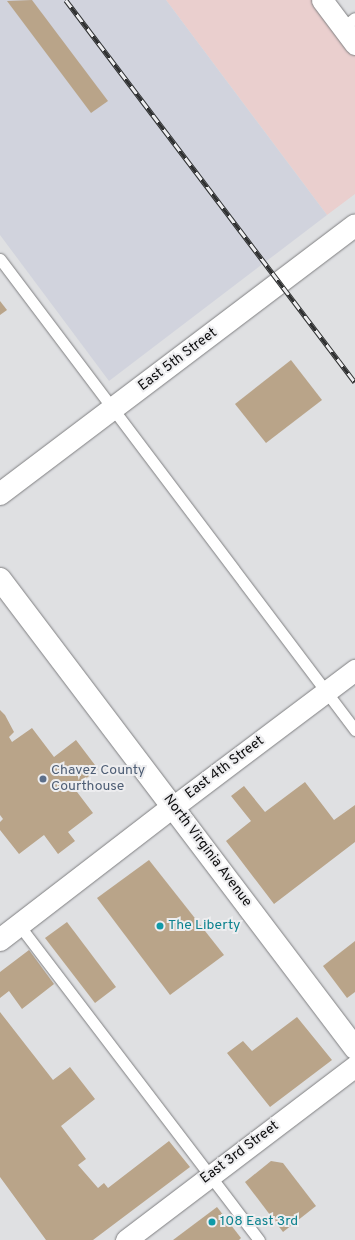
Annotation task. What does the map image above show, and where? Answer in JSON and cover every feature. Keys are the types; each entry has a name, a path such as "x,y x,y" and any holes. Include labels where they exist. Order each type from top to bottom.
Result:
{"street":[{"path":"322,0 349,23 355,44"},
{"name":"East 5th Street","path":"0,494 355,226"},
{"name":"North Virginia Avenue","path":"0,579 355,1048"},
{"name":"East 4th Street","path":"0,940 355,670"},
{"name":"East 3rd Street","path":"126,1240 355,1066"}],"lane":[{"path":"0,260 355,730"},
{"path":"19,925 259,1240"}],"shaded area":[{"path":"0,0 166,0 327,215 109,381 0,235"},
{"path":"166,0 334,0 355,28 355,194 327,215"}],"building":[{"path":"32,0 108,101 91,113 7,1"},
{"path":"0,301 7,310 0,315"},
{"path":"291,360 322,400 266,443 235,404"},
{"name":"Chavez County Courthouse","path":"0,710 5,715 14,732 9,737 12,742 32,728 54,757 76,740 98,769 74,788 93,813 68,832 75,841 58,854 44,835 19,854 0,830 0,822 3,819 0,815"},
{"path":"305,782 334,820 355,805 355,842 274,904 226,841 251,821 231,796 244,786 265,812"},
{"name":"The Liberty","path":"149,860 224,955 170,995 97,898"},
{"path":"67,922 116,987 95,1003 45,938"},
{"path":"355,941 355,992 347,998 323,966"},
{"path":"29,950 54,984 22,1009 9,991 0,998 0,972"},
{"path":"0,1012 53,1080 70,1067 95,1099 61,1126 86,1159 78,1165 98,1188 104,1183 108,1188 169,1141 190,1167 93,1240 46,1240 0,1177"},
{"path":"297,1017 332,1060 270,1107 227,1053 243,1041 252,1051"},
{"path":"271,1161 283,1163 316,1206 283,1232 245,1182"},
{"name":"108 East 3rd","path":"217,1207 241,1238 239,1240 173,1240"}],"railway":[{"path":"66,0 355,382"}],"place":[{"name":"Chavez County Courthouse","path":"43,779"},
{"name":"The Liberty","path":"160,926"},
{"name":"108 East 3rd","path":"212,1222"}]}
